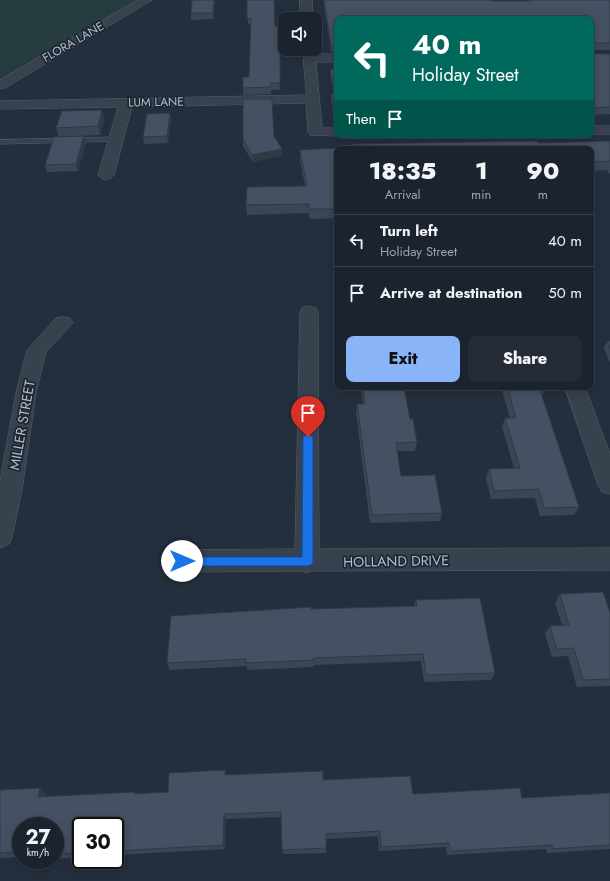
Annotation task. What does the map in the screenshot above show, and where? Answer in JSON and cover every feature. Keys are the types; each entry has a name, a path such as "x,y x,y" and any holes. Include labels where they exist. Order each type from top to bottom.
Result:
{"street":[{"name":"FLORA LANE","path":"0,85 146,0"},
{"path":"306,0 307,12"},
{"path":"322,55 334,57"},
{"path":"309,56 315,132 334,132"},
{"name":"LUM LANE","path":"0,105 313,99"},
{"path":"106,175 126,102"},
{"path":"594,130 610,130"},
{"path":"307,562 309,312"},
{"name":"MILLER STREET","path":"0,537 10,490 26,393 37,350 63,323"},
{"path":"576,390 610,485"},
{"name":"HOLLAND DRIVE","path":"182,561 307,562 610,559"}],"lane":[{"path":"0,142 116,139"}],"green space":[{"path":"0,0 137,0 0,78"}],"building":[{"path":"192,0 214,0 213,13 191,13"},
{"path":"247,0 274,0 275,26 278,26 280,83 271,83 271,87 243,88 243,77 249,77 251,18 247,18"},
{"path":"324,0 610,0 610,43 594,43 594,16 334,16 334,46 331,46"},
{"path":"594,54 610,54 610,107 594,108"},
{"path":"330,69 334,69 334,94"},
{"path":"331,94 334,94 334,113"},
{"path":"243,99 272,99 274,136 282,149 252,155 243,139"},
{"path":"102,110 98,126 56,128 62,111"},
{"path":"170,113 167,136 143,137 147,114"},
{"path":"84,136 76,164 45,165 54,137"},
{"path":"610,141 610,161 594,162 594,146 351,146 351,144"},
{"path":"334,148 334,209 309,209 309,204 246,205 247,187 307,186 300,150"},
{"path":"607,341 610,341 610,349"},
{"path":"363,390 405,390 410,419 413,419 417,442 396,443 401,476 435,475 442,513 372,515 357,404 365,404"},
{"path":"508,390 540,390 579,507 544,508 539,489 494,491 489,469 520,468 505,418 516,418"},
{"path":"603,592 610,613 610,679 583,680 574,648 557,649 550,626 569,625 560,594"},
{"path":"480,598 495,673 426,675 423,654 314,658 314,660 246,663 246,659 167,663 171,616 311,607 311,609 417,606 416,600"},
{"path":"225,770 225,775 323,771 323,780 410,776 413,794 520,788 522,798 610,793 610,845 553,849 552,845 451,851 449,843 381,847 380,831 326,834 326,848 282,850 281,812 224,814 223,845 124,850 124,817 72,817 72,853 64,854 64,817 12,817 12,852 0,853 0,790 40,788 38,797 135,792 135,794 168,792 169,773"}],"route":[{"path":"182,561 307,562 308,437"}]}
